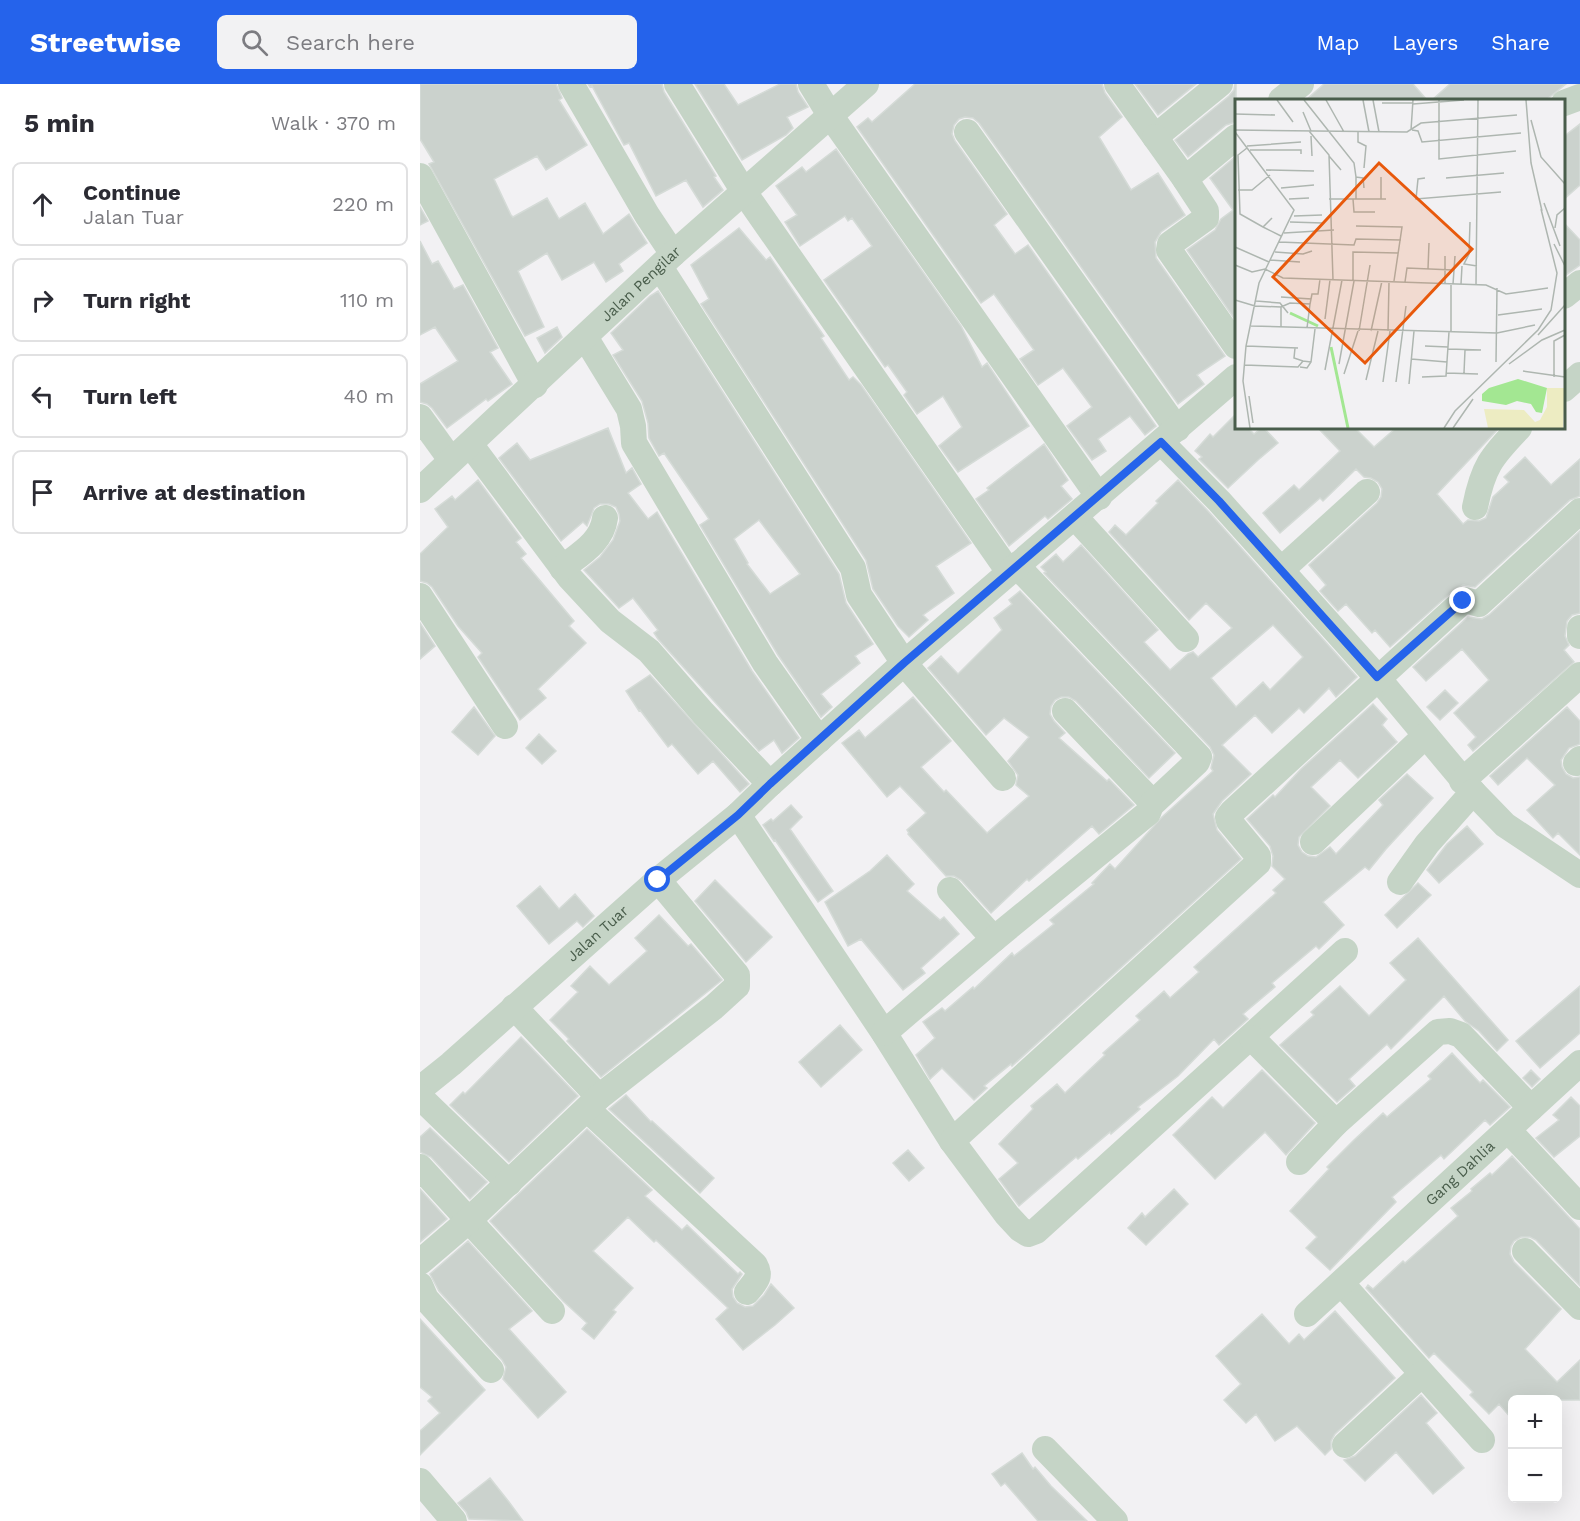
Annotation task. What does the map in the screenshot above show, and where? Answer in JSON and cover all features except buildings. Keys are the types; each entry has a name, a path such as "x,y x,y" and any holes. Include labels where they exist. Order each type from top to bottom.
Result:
{"street":[{"path":"571,84 647,215 666,261 853,568 859,595 904,663 1003,778"},
{"path":"677,84 744,192 1012,569 1199,757 1197,762 1152,805 1148,813 884,1033"},
{"path":"811,84 830,115 1098,497"},
{"name":"Jalan Pengilar","path":"420,490 666,261 866,84"},
{"path":"1118,84 1206,211 1206,218 1170,244 1169,250 1235,345"},
{"path":"1155,137 1220,84"},
{"path":"1565,102 1580,98"},
{"path":"968,132 1169,436 1219,501 1377,677 1468,786 1505,825 1580,875"},
{"path":"1185,179 1235,138"},
{"path":"420,176 535,385"},
{"path":"1565,294 1580,283"},
{"path":"585,337 629,409 634,443 765,663 819,740"},
{"path":"1565,387 1580,375"},
{"name":"Jalan Tuar","path":"420,1089 658,880 738,815 904,663 1235,378"},
{"path":"420,417 460,452 610,621 649,651 770,784"},
{"path":"1475,507 1487,465 1518,429"},
{"path":"1281,570 1367,492"},
{"path":"952,1141 1258,863 1258,856 1228,817 1377,677 1463,601 1479,604 1580,511"},
{"path":"1075,517 1186,639"},
{"path":"562,568 595,541 603,530 605,518"},
{"path":"420,596 505,726"},
{"path":"1580,628 1580,636"},
{"path":"1400,882 1468,786 1580,675"},
{"path":"1065,711 1148,798 1152,805"},
{"path":"1313,842 1425,736"},
{"path":"738,815 884,1033 952,1141 1006,1215 1028,1234 1036,1231 1346,951"},
{"path":"420,1262 468,1221 593,1103 708,1012 737,986 737,975 658,880"},
{"path":"950,890 994,939"},
{"path":"514,1007 593,1103 759,1271 759,1277 747,1292"},
{"path":"1299,1162 1336,1123 1438,1032 1450,1031 1461,1035 1531,1108"},
{"path":"1252,1038 1336,1123"},
{"name":"Gang Dahlia","path":"1307,1314 1580,1063"},
{"path":"420,1097 509,1183"},
{"path":"1508,1130 1580,1207"},
{"path":"420,1167 552,1311"},
{"path":"1525,1251 1580,1306"},
{"path":"1342,1284 1482,1440"},
{"path":"420,1285 426,1299 490,1370"},
{"path":"1345,1445 1422,1374"},
{"path":"1045,1449 1103,1516"},
{"path":"420,1481 454,1521"}],"route":[{"path":"658,880 738,815 904,663 1161,442 1219,501 1377,677 1463,601"}]}
